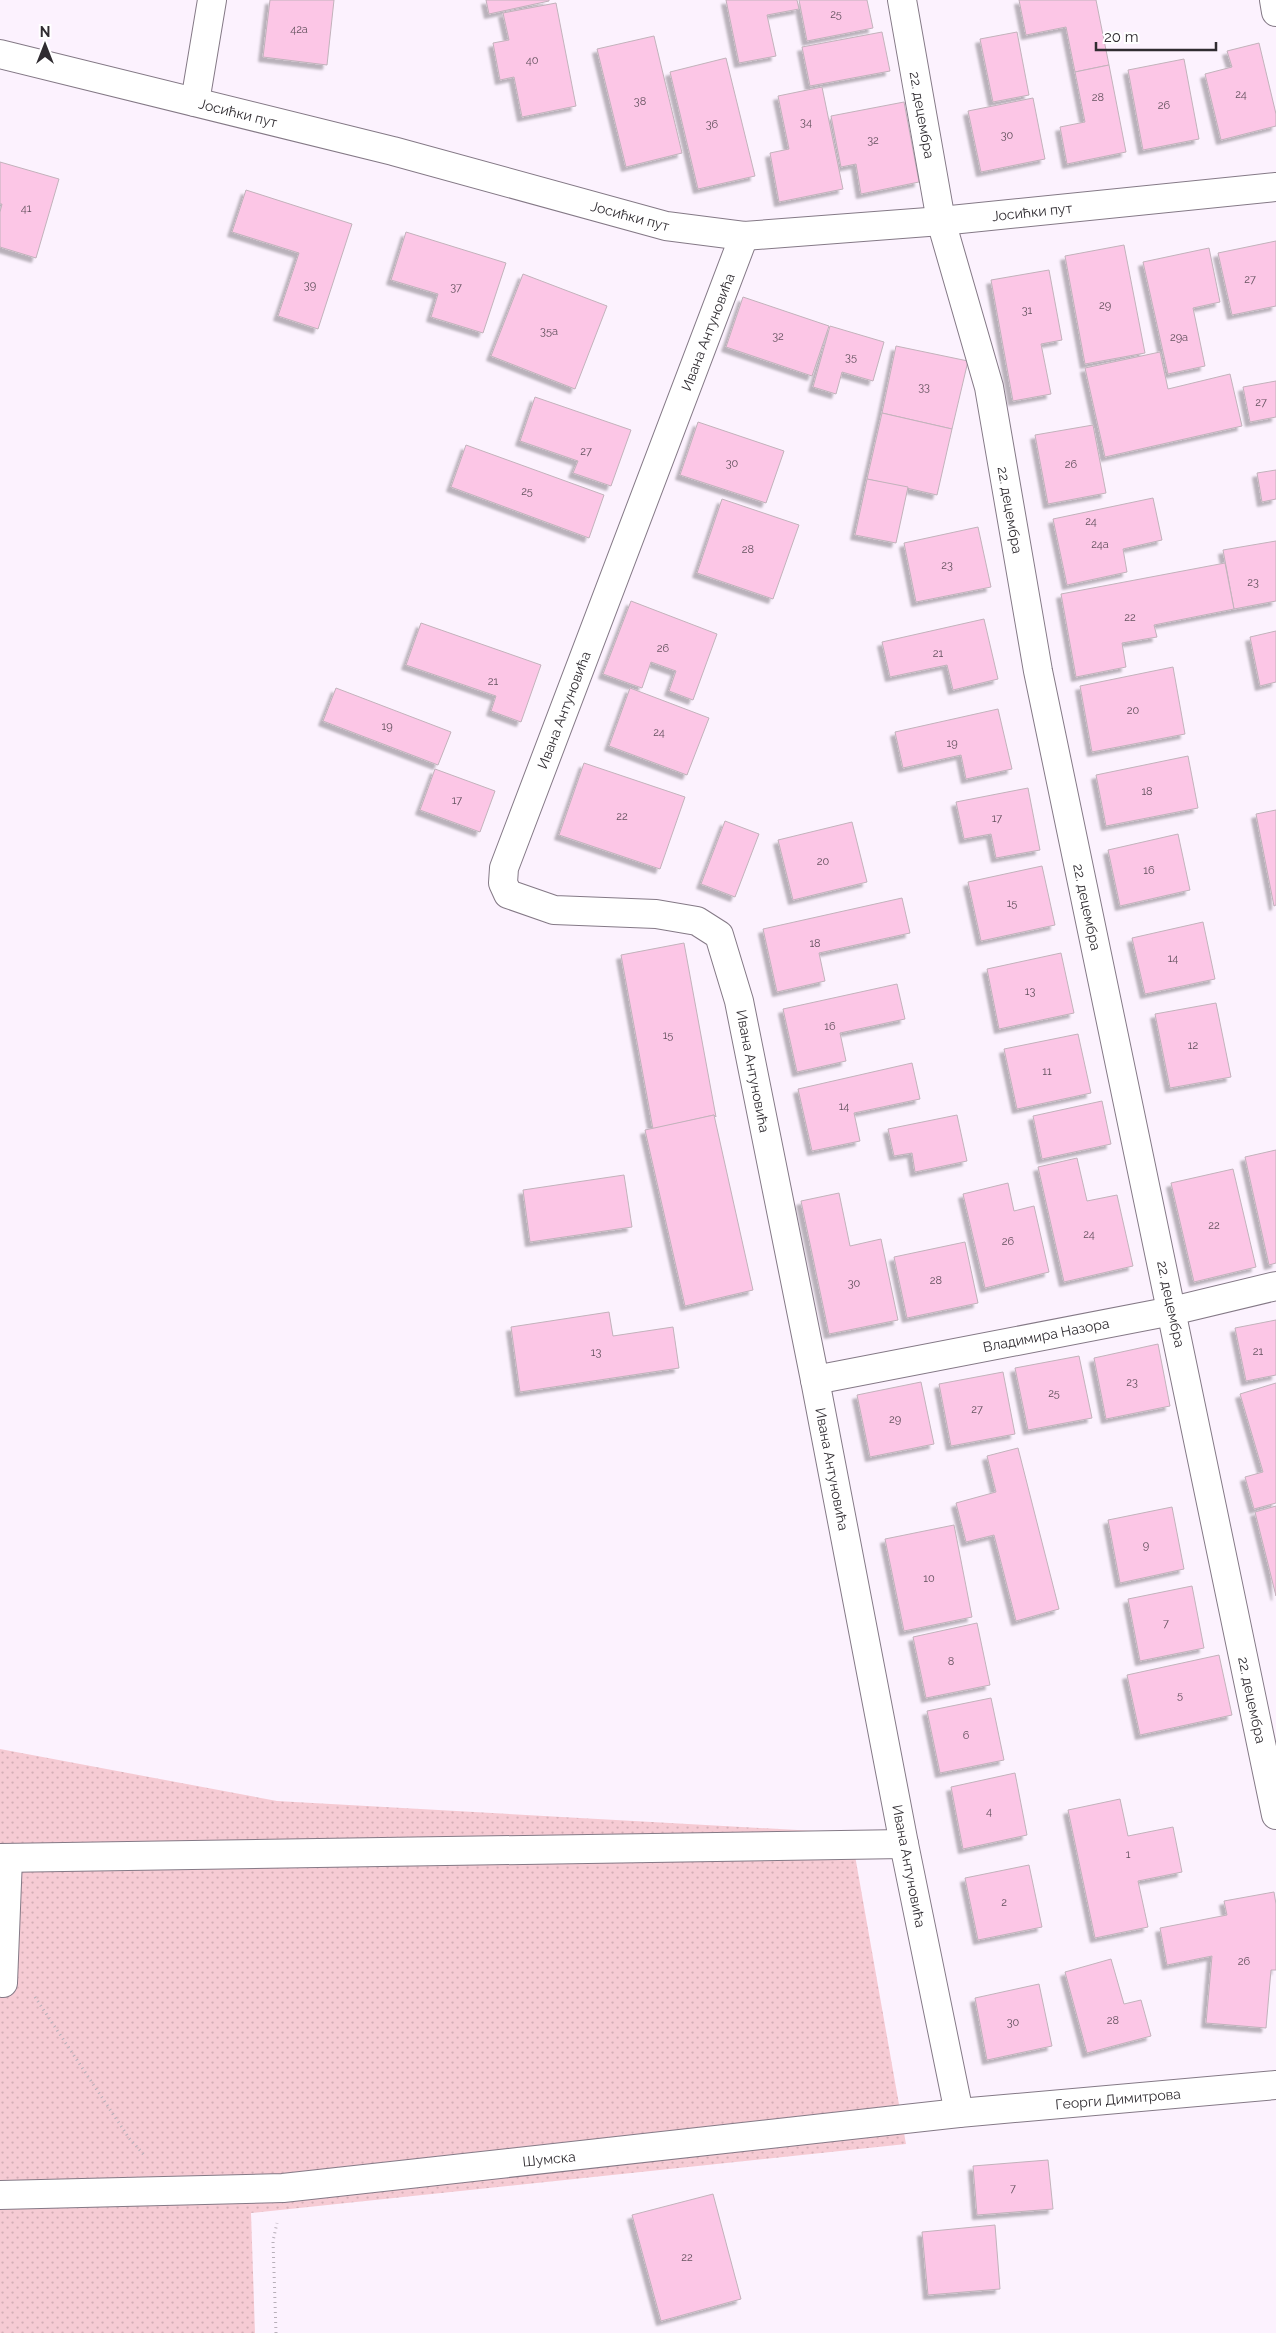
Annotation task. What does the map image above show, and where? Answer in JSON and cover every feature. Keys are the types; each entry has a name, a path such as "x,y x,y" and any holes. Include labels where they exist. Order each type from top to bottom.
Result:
{"street":[{"path":"195,102 212,0"},
{"name":"22. децембра","path":"902,0 940,221 989,387 1038,672 1276,1815"},
{"path":"1274,0 1276,12"},
{"name":"Јосићки пут","path":"0,54 393,151 666,226 744,236 940,221 1276,187"},
{"name":"Ивана Антуновића","path":"744,236 504,868 503,883 508,894 554,910 656,914 697,921 719,935 739,1001 815,1380 904,1844 959,2113"},
{"name":"Владимира Назора","path":"815,1380 1172,1311 1276,1286"},
{"path":"3,1983 4,1858 904,1844"},
{"name":"Георги Димитрова","path":"959,2113 1276,2085"},
{"name":"Шумска","path":"0,2195 283,2188 959,2113"}],"path":[{"path":"4,1951 129,2138 179,2190"},
{"path":"276,2333 273,2241 283,2188"}],"shaded area":[{"path":"0,1749 277,1801 851,1833 906,2144 251,2213 255,2333 0,2333"}],"building":[{"path":"270,0 334,0 327,65 263,57"},
{"path":"486,0 549,0 549,1 489,14"},
{"path":"726,0 797,0 799,9 767,15 776,56 739,63"},
{"path":"799,0 867,0 873,28 807,41"},
{"path":"1019,0 1096,0 1109,65 1075,72 1066,27 1026,35"},
{"path":"556,3 576,106 522,117 514,77 500,80 493,43 509,40 503,13"},
{"path":"882,32 890,71 810,86 802,47"},
{"path":"1017,32 1029,95 993,102 980,39"},
{"path":"654,36 682,153 626,167 597,49"},
{"path":"1259,43 1276,114 1276,126 1221,140 1205,74 1232,67 1227,51"},
{"path":"726,58 755,176 698,189 670,72"},
{"path":"1184,59 1199,139 1143,150 1128,70"},
{"path":"1109,65 1126,152 1067,164 1060,127 1085,122 1075,72"},
{"path":"822,87 843,189 779,202 770,153 789,149 778,96"},
{"path":"1033,98 1045,159 981,172 968,111"},
{"path":"904,102 919,182 861,194 856,164 841,167 831,116"},
{"path":"0,162 59,179 36,258 0,247 0,212 2,204 0,204"},
{"path":"246,190 352,224 318,329 278,316 299,253 232,232"},
{"path":"406,232 506,263 483,333 431,317 438,294 391,280"},
{"path":"1276,241 1276,306 1232,315 1218,253"},
{"path":"1124,245 1145,353 1085,364 1065,256"},
{"path":"1209,248 1220,302 1193,308 1205,366 1168,374 1143,262"},
{"path":"1049,270 1062,340 1041,344 1051,394 1013,401 991,280"},
{"path":"523,274 607,306 575,389 491,356"},
{"path":"743,297 829,326 812,376 726,347"},
{"path":"830,326 884,342 873,381 842,372 836,394 813,387"},
{"path":"896,346 968,361 952,429 882,413"},
{"path":"1160,352 1168,389 1230,374 1242,426 1105,457 1085,368"},
{"path":"1276,381 1276,417 1250,422 1243,387"},
{"path":"535,397 631,430 611,486 573,473 578,461 520,441"},
{"path":"882,413 952,429 937,495 867,479"},
{"path":"698,422 784,451 766,503 680,475"},
{"path":"1093,425 1106,493 1048,504 1035,435"},
{"path":"466,445 604,495 589,538 451,487"},
{"path":"1276,470 1276,499 1262,502 1257,473"},
{"path":"867,479 908,487 896,543 855,535"},
{"path":"1153,498 1162,540 1123,549 1127,572 1067,585 1053,519"},
{"path":"722,499 799,525 773,599 697,573"},
{"path":"978,527 991,587 916,602 904,543"},
{"path":"1276,541 1276,601 1234,609 1223,550"},
{"path":"1225,563 1234,609 1154,625 1157,637 1122,643 1126,667 1076,677 1061,594"},
{"path":"631,601 717,634 693,700 669,691 676,671 651,662 642,688 603,674"},
{"path":"984,619 998,679 953,690 947,665 890,677 882,642"},
{"path":"421,623 541,665 521,722 491,711 496,696 406,665"},
{"path":"1276,631 1276,682 1260,686 1250,637"},
{"path":"1173,667 1185,734 1092,752 1080,686"},
{"path":"336,688 451,732 438,765 323,721"},
{"path":"630,688 709,718 687,775 609,746"},
{"path":"998,709 1012,769 966,779 961,755 903,768 895,732"},
{"path":"1188,756 1198,808 1106,826 1096,775"},
{"path":"584,763 685,797 660,869 559,835"},
{"path":"435,769 495,791 480,832 420,810"},
{"path":"1028,788 1040,850 996,858 991,834 964,839 956,802"},
{"path":"1276,810 1276,905 1274,906 1256,814"},
{"path":"725,821 759,834 735,897 701,884"},
{"path":"852,822 867,882 793,900 778,840"},
{"path":"1178,834 1190,890 1120,906 1108,850"},
{"path":"1042,866 1055,925 981,941 968,882"},
{"path":"902,898 910,933 819,953 825,981 777,992 763,929"},
{"path":"1203,922 1215,979 1145,994 1132,938"},
{"path":"684,943 716,1117 714,1115 653,1129 621,955"},
{"path":"1061,953 1074,1013 999,1029 987,969"},
{"path":"897,984 905,1019 840,1033 846,1061 797,1072 783,1009"},
{"path":"1216,1003 1231,1077 1170,1088 1155,1014"},
{"path":"1078,1034 1091,1093 1017,1109 1004,1049"},
{"path":"912,1063 920,1099 854,1113 860,1141 812,1151 798,1089"},
{"path":"1102,1101 1111,1144 1042,1159 1033,1116"},
{"path":"714,1115 753,1290 685,1306 645,1130"},
{"path":"957,1115 967,1161 915,1172 912,1153 894,1156 888,1129"},
{"path":"1276,1150 1276,1263 1269,1265 1245,1157"},
{"path":"1077,1158 1087,1201 1117,1195 1133,1266 1064,1282 1038,1167"},
{"path":"1233,1169 1256,1267 1194,1282 1171,1183"},
{"path":"624,1175 632,1227 530,1242 523,1190"},
{"path":"1008,1183 1014,1211 1034,1206 1049,1272 985,1288 963,1194"},
{"path":"839,1193 850,1246 881,1239 898,1320 829,1334 801,1201"},
{"path":"965,1242 978,1303 907,1318 894,1257"},
{"path":"609,1312 613,1336 673,1327 679,1368 520,1392 511,1327"},
{"path":"1276,1320 1276,1375 1246,1381 1235,1328"},
{"path":"1158,1344 1170,1406 1106,1419 1094,1358"},
{"path":"1079,1356 1092,1418 1028,1430 1015,1368"},
{"path":"1003,1372 1015,1434 951,1446 939,1384"},
{"path":"921,1382 934,1444 870,1457 857,1395"},
{"path":"1276,1383 1276,1503 1254,1509 1245,1477 1263,1472 1240,1394"},
{"path":"1018,1448 1059,1609 1016,1621 994,1535 966,1542 956,1503 996,1492 987,1456"},
{"path":"1276,1506 1276,1596 1255,1512"},
{"path":"1172,1507 1184,1569 1120,1583 1108,1520"},
{"path":"954,1525 972,1617 904,1631 885,1539"},
{"path":"1192,1586 1204,1648 1140,1661 1128,1599"},
{"path":"977,1623 990,1685 926,1698 913,1637"},
{"path":"1219,1655 1232,1715 1140,1735 1127,1675"},
{"path":"991,1698 1004,1760 940,1773 927,1711"},
{"path":"1015,1773 1027,1835 963,1849 951,1787"},
{"path":"1120,1799 1128,1836 1173,1827 1182,1872 1138,1881 1148,1927 1095,1938 1068,1810"},
{"path":"1029,1865 1042,1927 978,1940 965,1878"},
{"path":"1274,1892 1276,1904 1276,1970 1271,1970 1266,2028 1206,2023 1212,1956 1167,1965 1160,1928 1227,1915 1224,1901"},
{"path":"1111,1959 1124,2004 1141,2000 1151,2036 1087,2053 1065,1972"},
{"path":"1039,1984 1052,2046 987,2060 975,1998"},
{"path":"1048,2160 1053,2209 977,2215 973,2166"},
{"path":"713,2194 741,2299 661,2321 632,2215"},
{"path":"995,2225 1000,2289 928,2295 922,2232"}]}
